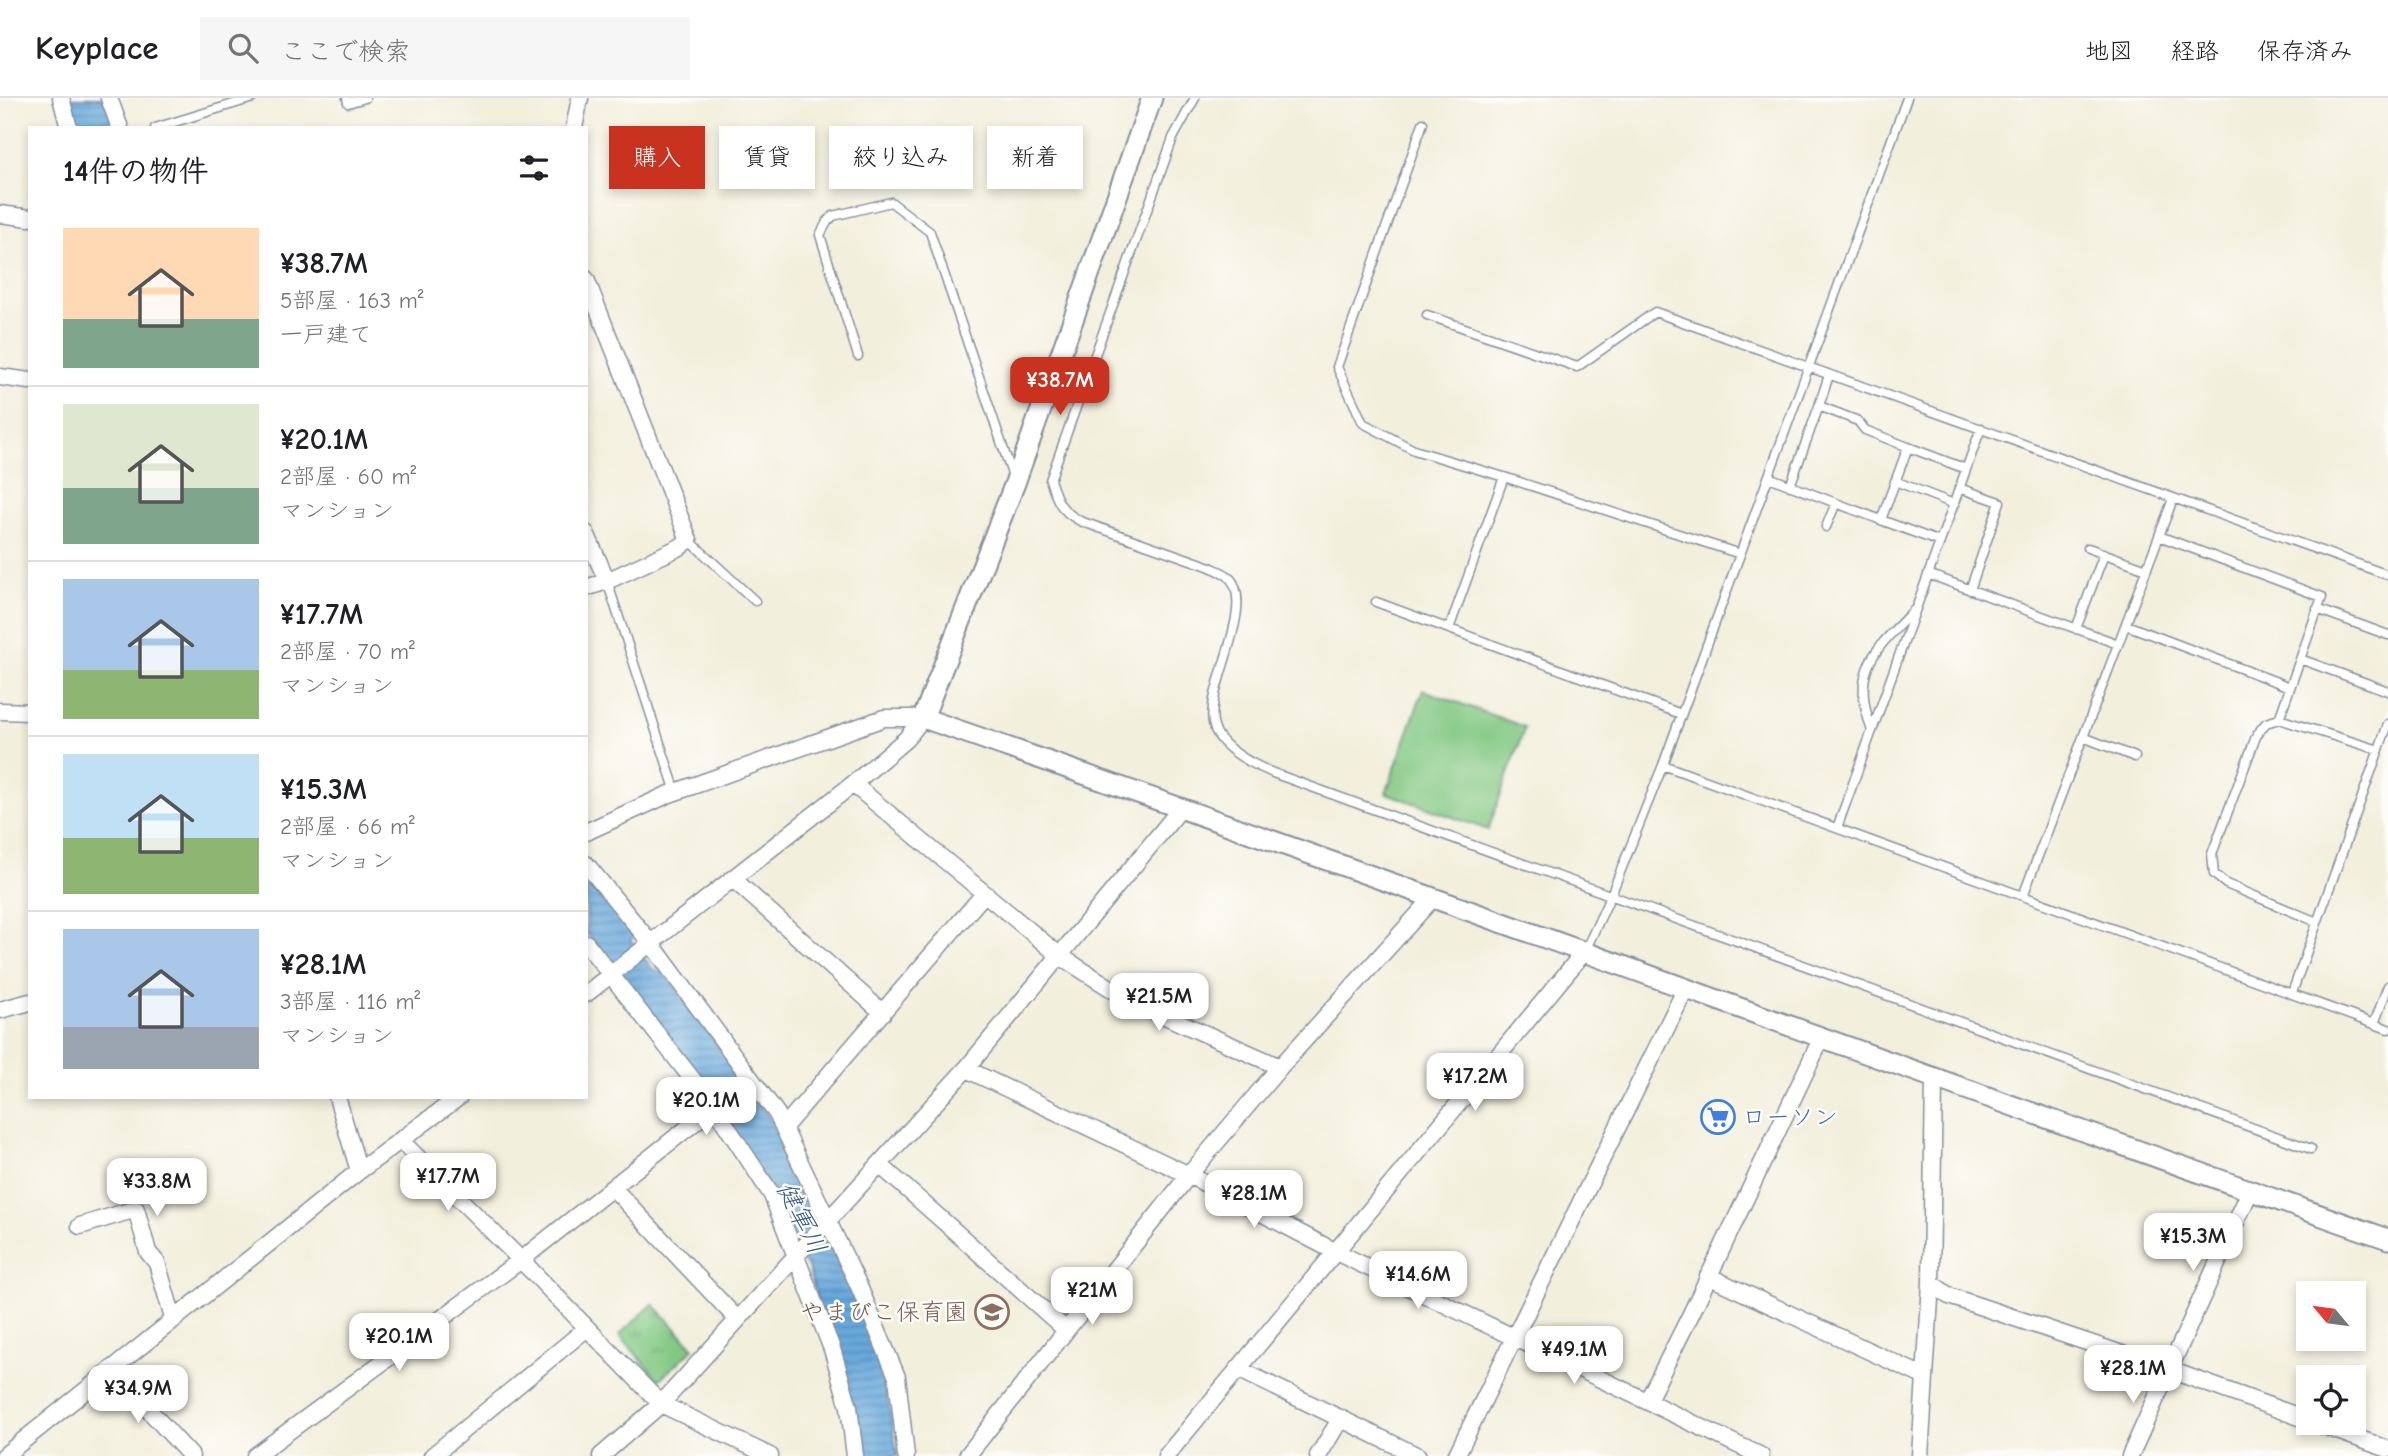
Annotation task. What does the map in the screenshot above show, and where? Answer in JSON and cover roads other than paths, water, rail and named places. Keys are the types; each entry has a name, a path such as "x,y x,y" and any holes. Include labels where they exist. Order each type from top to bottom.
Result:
{"street":[{"path":"61,98 68,126"},
{"path":"109,98 119,126"},
{"path":"574,126 580,98"},
{"path":"588,992 853,784 906,739 923,718 1016,483 1152,98"},
{"path":"0,214 28,218"},
{"path":"588,284 689,540 680,547 588,587"},
{"path":"0,377 28,381"},
{"path":"588,538 607,581"},
{"path":"0,711 28,712"},
{"path":"588,831 676,792 884,718 923,718 1182,807 1432,899 1585,951 1934,1079 2388,1240"},
{"path":"853,784 1060,956 1129,1000 1280,1068"},
{"path":"601,1456 661,1404 966,1069 1182,807"},
{"path":"588,866 650,942 777,1114 858,1283 897,1377 906,1456"},
{"path":"733,879 883,1013"},
{"path":"783,1127 984,894"},
{"path":"967,1456 1189,1175 1280,1068 1432,899"},
{"path":"588,945 714,1107 772,1195 832,1349 849,1407 855,1456"},
{"path":"1166,1456 1585,951"},
{"path":"1456,1456 1686,988"},
{"path":"0,1010 28,1003"},
{"path":"1648,1400 1822,1037"},
{"path":"966,1069 1189,1175 1336,1252 1761,1456"},
{"path":"1920,1456 1931,1283 1934,1079"},
{"path":"338,1099 359,1171"},
{"path":"4,1456 173,1318 451,1100"},
{"path":"255,1456 521,1260 714,1107"},
{"path":"401,1141 661,1404 770,1456"},
{"path":"880,1165 1066,1331"},
{"path":"613,1188 737,1320"},
{"path":"2130,1456 2250,1191"},
{"path":"80,1226 136,1209 148,1252 157,1263 173,1318"},
{"path":"1708,1276 1925,1377"},
{"path":"1931,1283 1949,1296 2296,1416"},
{"path":"432,1456 587,1328"},
{"path":"111,1369 191,1456"},
{"path":"1238,1369 1418,1456"},
{"path":"1318,1456 1341,1418"},
{"path":"2349,1435 2388,1449"}],"lane":[{"path":"162,126 253,98"},
{"path":"346,98 348,103 365,98"},
{"path":"1195,98 1172,138 1050,480 1057,500 1066,514 1208,566 1227,576 1234,586 1237,615 1213,702 1212,725 1225,743 1244,760 1273,773 2311,1149"},
{"path":"1585,951 1611,895 1662,765 1907,98"},
{"path":"1423,123 1337,367 1363,423 1414,450 1740,554"},
{"path":"858,356 820,235 833,216 891,202 930,232 1016,483"},
{"path":"1427,315 1577,367 1655,312 2388,575"},
{"path":"1790,486 1829,375"},
{"path":"1819,406 1858,421 1865,430 1966,469"},
{"path":"1837,828 1981,428"},
{"path":"1881,520 1908,447"},
{"path":"1449,629 1504,477"},
{"path":"1769,477 1940,542"},
{"path":"1895,481 1954,504"},
{"path":"1959,488 2000,502 1970,590"},
{"path":"2023,896 2173,499"},
{"path":"1826,527 1836,503"},
{"path":"2159,536 2322,597 2279,719"},
{"path":"689,540 755,601"},
{"path":"2088,548 2147,569"},
{"path":"2076,629 2104,554"},
{"path":"1928,574 2118,645"},
{"path":"607,581 676,792"},
{"path":"1376,602 1681,714"},
{"path":"1872,731 1865,713 1862,680 1875,650 1917,606"},
{"path":"2317,609 2388,635"},
{"path":"2126,625 2290,687"},
{"path":"2300,659 2388,691"},
{"path":"2317,922 2226,884 2214,874 2212,854 2257,734 2266,723 2279,719 2379,750"},
{"path":"2291,993 2388,724"},
{"path":"2083,737 2135,757"},
{"path":"1662,765 2388,1029"},
{"path":"2374,1024 2388,986"}],"water":[{"path":"67,98 106,98 114,126 75,126"},
{"name":"健軍川","path":"588,880 634,935 631,941 654,970 661,972 671,981 768,1116 810,1192 879,1351 898,1456 860,1456 808,1268 685,1064 632,987 588,935"}],"place":[{"name":"ローソン","path":"1718,1117"},
{"name":"やまびこ保育園","path":"992,1312"}]}
